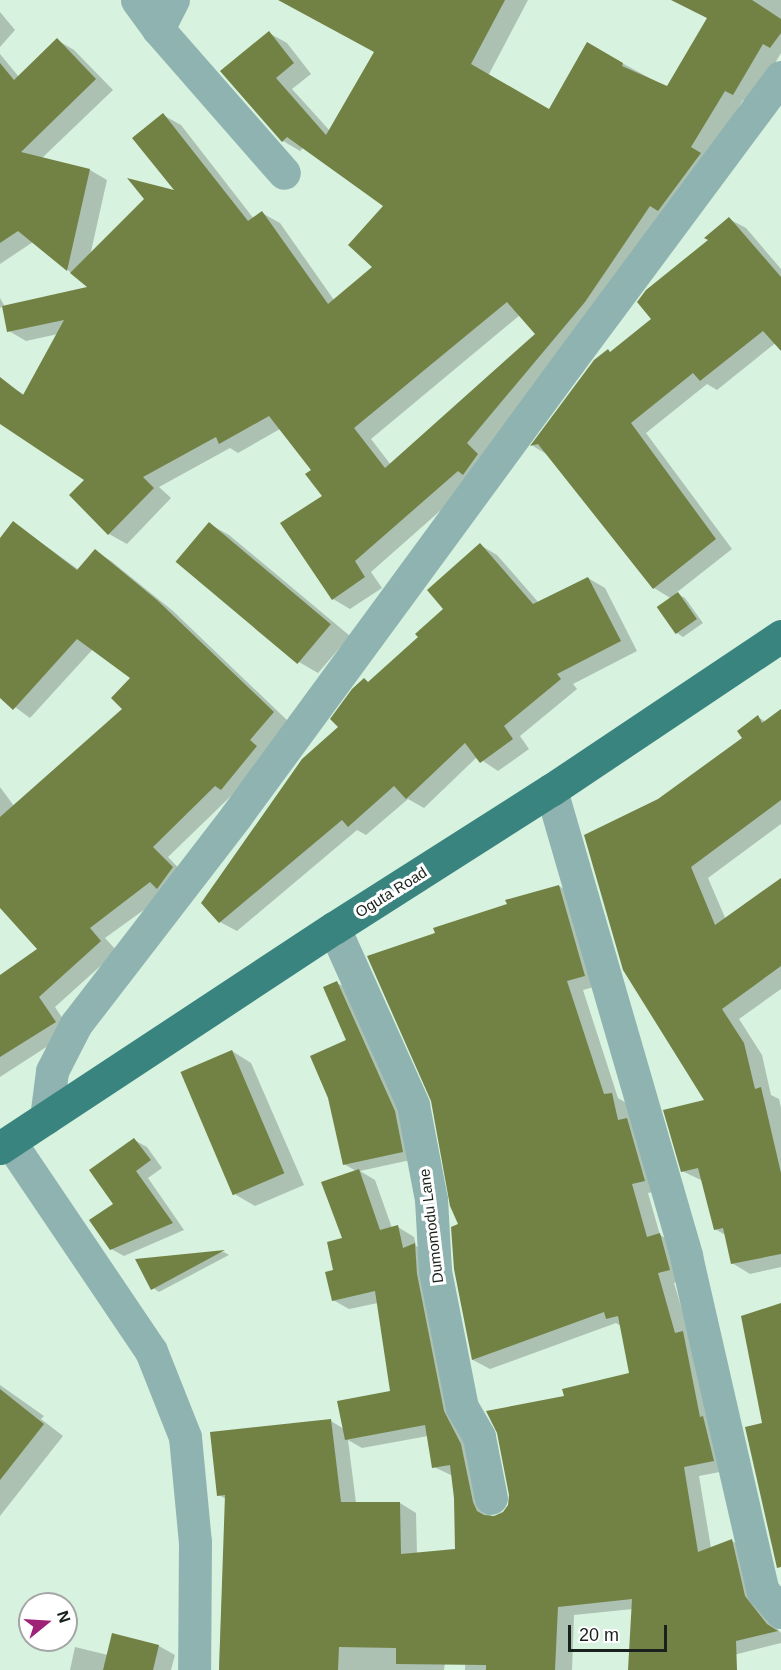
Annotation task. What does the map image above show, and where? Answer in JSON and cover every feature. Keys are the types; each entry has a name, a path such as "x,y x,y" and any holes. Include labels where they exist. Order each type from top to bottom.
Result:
{"main road":[{"name":"Oguta Road","path":"5,1145 334,928 551,790 781,636"}],"street":[{"path":"137,0 158,29 284,173"},
{"path":"158,29 173,0"},
{"path":"46,1118 52,1071 76,1024 236,816 568,362 781,77"},
{"path":"551,790 686,1256 763,1591 781,1612"},
{"name":"Dumomodu Lane","path":"334,928 413,1105 431,1199 435,1271 462,1407 479,1437 491,1498"},
{"path":"5,1145 151,1351 185,1437 195,1542 194,1670"}],"building":[{"path":"278,0 505,0 471,64 549,109 587,42 623,63 622,66 667,86 707,18 671,0 752,0 781,19 781,33 770,48 763,44 733,95 725,91 691,147 701,153 658,211 650,206 585,302 467,443 478,454 463,475 458,471 355,561 365,577 332,600 280,523 322,496 305,474 311,470 269,416 219,444 216,437 143,477 154,488 108,535 69,495 84,480 0,424 0,377 23,395 64,320 7,332 2,306 87,287 70,273 144,199 127,178 174,190 132,138 163,113 248,221 262,211 328,304 372,267 348,245 383,206 287,137 282,142 220,71 269,31 294,63 276,78 326,135 374,52","holes":["507,302 535,334 385,468 354,428"]},
{"path":"57,38 96,79 21,152 90,169 67,271 18,231 0,243 0,63 14,80"},
{"path":"729,217 781,277 781,351 763,331 700,381 693,373 631,423 716,539 653,589 538,444 530,446 594,360 608,349 610,352 651,319 637,302 646,290 708,240 704,238"},
{"path":"13,521 77,570 95,549 157,600 274,712 250,740 257,746 221,790 215,786 153,847 173,867 157,889 150,882 90,928 101,941 39,997 56,1022 0,1057 0,975 37,949 0,908 0,817 122,709 111,698 130,678 77,639 13,710 0,698 0,538"},
{"path":"209,522 331,624 297,664 176,562"},
{"path":"480,543 533,604 588,577 621,641 557,674 561,679 504,726 513,739 480,763 465,743 406,799 394,786 348,827 342,820 219,923 201,903 302,759 338,727 330,719 352,689 364,678 368,682 418,637 415,634 443,609 427,590"},
{"path":"678,592 697,619 676,634 657,607"},
{"path":"781,709 781,800 691,867 715,925 781,878 781,966 722,1009 744,1043 755,1089 761,1087 781,1173 781,1254 731,1264 723,1228 714,1230 698,1168 681,1172 663,1110 704,1100 623,970 584,835 658,799 742,738 737,731 758,715 762,723"},
{"path":"559,885 585,976 567,981 604,1094 612,1093 618,1120 627,1118 645,1181 632,1184 647,1237 660,1233 670,1270 658,1273 675,1333 683,1331 700,1417 703,1416 714,1461 684,1467 698,1552 732,1539 745,1596 767,1624 778,1631 736,1641 737,1670 628,1670 632,1599 558,1607 555,1670 486,1670 486,1665 396,1664 396,1648 339,1647 338,1670 219,1670 225,1495 217,1496 210,1432 331,1419 341,1502 400,1502 401,1554 455,1549 454,1498 450,1465 432,1468 425,1425 345,1440 337,1401 390,1391 375,1291 332,1301 325,1272 333,1270 327,1242 342,1238 321,1182 359,1169 380,1230 398,1225 403,1248 415,1243 417,1274 444,1411 461,1444 473,1502 477,1511 484,1515 494,1516 503,1512 508,1505 509,1495 497,1433 486,1411 564,1396 562,1389 629,1373 618,1316 606,1319 604,1312 472,1360 454,1269 451,1227 458,1224 450,1206 431,1101 367,956 435,933 433,928 507,904 505,900"},
{"path":"337,981 395,1111 403,1152 343,1165 328,1098 310,1056 346,1040 323,987"},
{"path":"232,1050 284,1173 233,1195 180,1072"},
{"path":"134,1138 151,1160 136,1171 173,1223 110,1250 89,1220 113,1204 89,1170"},
{"path":"225,1250 151,1290 135,1259"},
{"path":"781,1303 781,1567 777,1568 745,1427 762,1423 741,1316"},
{"path":"0,1389 44,1424 0,1480"},
{"path":"112,1633 159,1645 153,1670 103,1670"}]}
